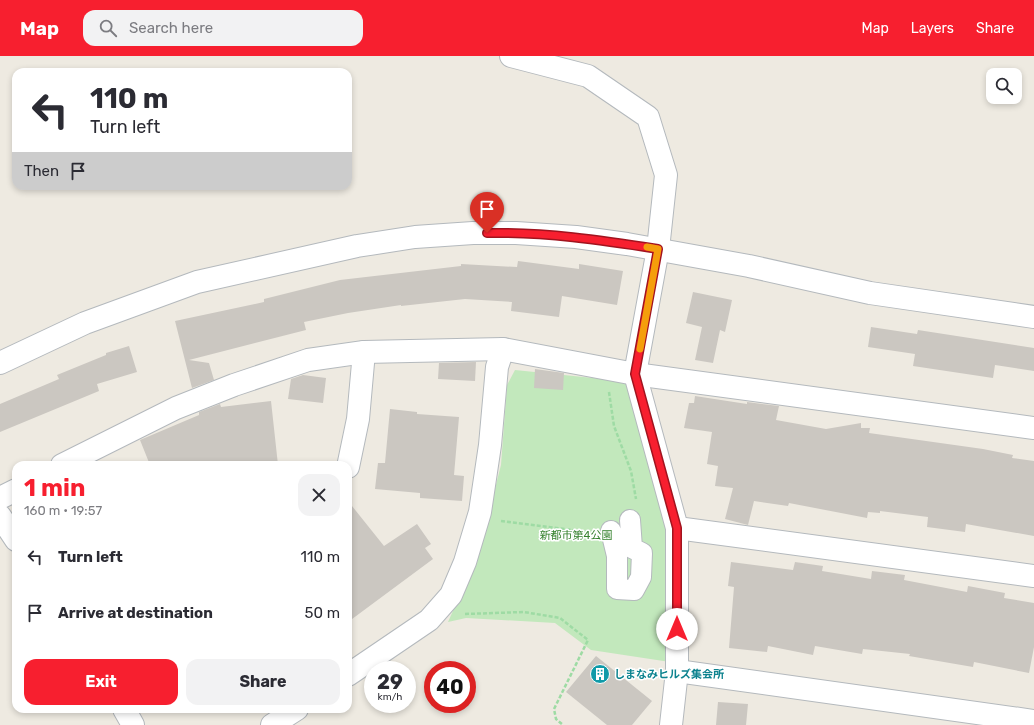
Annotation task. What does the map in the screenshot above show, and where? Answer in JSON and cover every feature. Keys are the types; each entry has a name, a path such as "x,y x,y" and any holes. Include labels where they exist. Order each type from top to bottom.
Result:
{"street":[{"path":"511,56 588,76 648,117 666,175 658,249 635,374 677,528 677,671 671,725"},
{"path":"0,364 85,323 197,282 357,246 414,238 516,233 576,237 658,249 749,266 870,293 1034,317"},
{"path":"70,461 176,408 234,385 308,360 364,352 502,349 635,374 1034,428"},
{"path":"352,672 433,617 451,595 465,562 479,517 490,445 497,367 502,349"},
{"path":"349,461 358,419 364,352"},
{"path":"0,498 12,492"},
{"path":"0,516 12,534"},
{"path":"611,531 617,556 617,589 634,590 641,577 642,553 632,548 630,520"},
{"path":"677,528 1034,576"},
{"path":"677,671 1034,721"},
{"path":"126,713 133,725"},
{"path":"272,725 291,713"}],"path":[{"path":"612,370 608,396 614,426 631,470 638,508 630,520"},
{"path":"479,517 548,528 603,533 611,531"},
{"path":"433,617 495,612 524,612 560,618 588,640 554,709 556,719 563,725"}],"green space":[{"name":"新都市第4公園","path":"515,370 632,382 667,528 670,662 591,650 555,623 466,618 448,622 478,555 501,465 507,385"}],"building":[{"path":"518,261 579,269 579,264 623,271 617,305 562,296 559,317 511,311 512,302 465,299 401,305 348,313 304,322 306,330 189,360 209,363 214,380 192,388 175,321 264,302 264,299 340,280 461,266 461,264 517,267"},
{"path":"693,292 732,300 725,332 720,330 713,363 695,360 702,327 686,323"},
{"path":"871,327 917,334 918,330 1034,348 1034,371 995,365 993,378 913,366 915,354 868,347"},
{"path":"129,346 137,372 97,384 99,391 0,432 0,404 59,379 57,375 106,355 106,353"},
{"path":"476,362 475,381 438,379 439,363"},
{"path":"535,369 564,373 563,390 534,388"},
{"path":"303,375 326,378 323,403 288,399 291,379"},
{"path":"695,396 747,404 747,402 779,406 776,420 826,429 861,423 861,428 870,428 869,433 983,449 1013,455 1012,458 1034,461 1034,536 966,524 965,532 927,527 928,517 880,511 880,513 868,512 867,518 789,503 788,506 754,501 748,525 725,519 733,488 715,486 718,466 707,464 712,432 684,428 689,403 694,403"},
{"path":"271,401 278,461 148,461 140,440 199,415 199,412 220,404 221,407"},
{"path":"390,409 417,412 417,414 459,417 454,475 464,476 462,501 420,498 420,493 375,489 378,463 385,463"},
{"path":"352,506 384,546 417,524 431,544 425,548 433,559 352,619"},
{"path":"731,562 793,570 795,562 823,566 822,571 871,579 872,571 905,575 904,580 967,592 968,586 1005,593 1004,598 1034,603 1034,647 1029,673 974,662 973,667 909,656 910,654 863,649 862,654 815,646 813,655 768,646 767,652 729,648 734,587 728,586"},
{"name":"しまなみヒルズ集会所","path":"596,656 652,701 632,725 607,725 566,692"},
{"path":"718,702 748,704 746,725 716,725"}],"slow traffic":[{"path":"640,349 658,249 647,247"}],"place":[{"name":"しまなみヒルズ集会所","path":"600,674"}],"route":[{"path":"487,233 516,233 576,237 658,249 635,374 662,478 677,528 677,629"}]}
